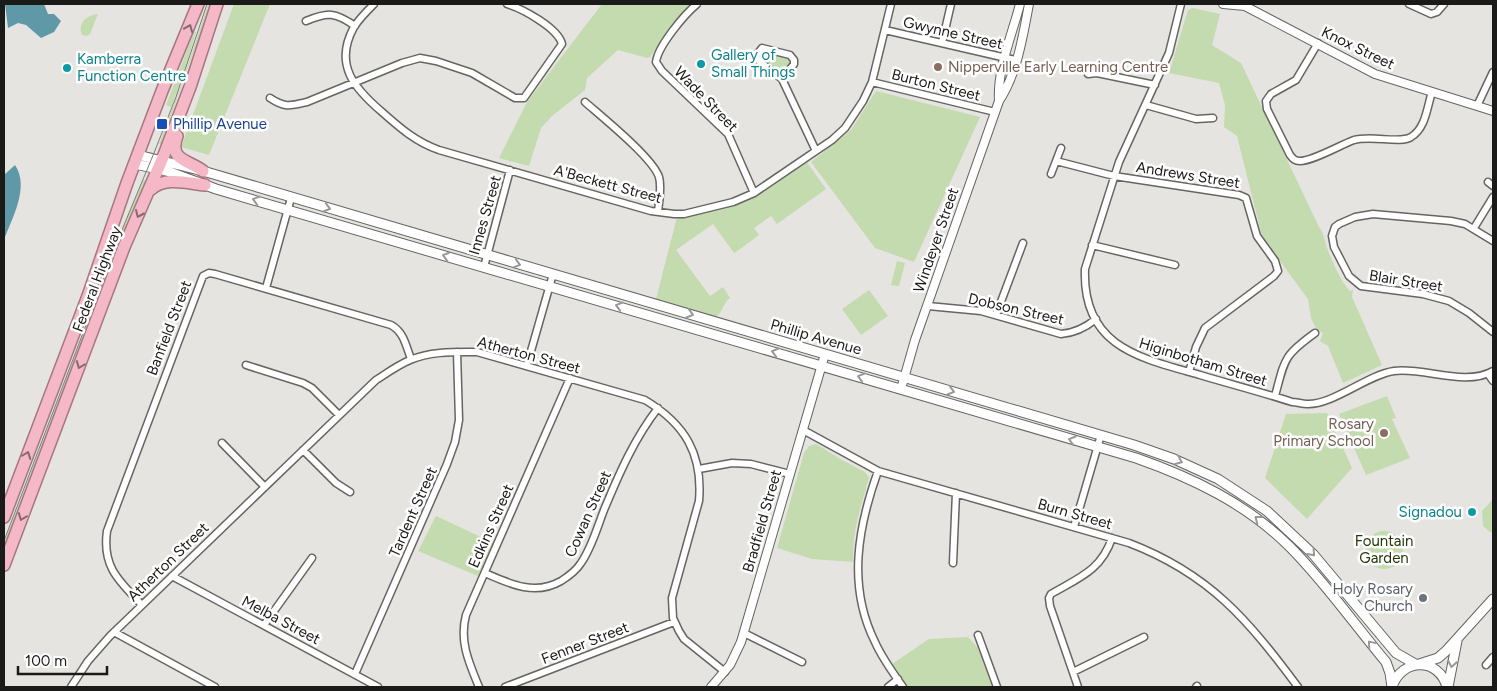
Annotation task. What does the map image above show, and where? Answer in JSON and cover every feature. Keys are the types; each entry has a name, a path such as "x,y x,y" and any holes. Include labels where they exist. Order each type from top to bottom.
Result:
{"highway":[{"name":"Federal Highway","path":"4,565 124,247 160,165 190,87 217,4"},
{"name":"Federal Highway","path":"4,516 88,296 136,159 197,5"},
{"path":"190,87 191,101 174,148 181,159 196,165 203,171"},
{"path":"149,190 165,181 205,185"}],"main road":[{"name":"Phillip Avenue","path":"136,159 160,165 203,171 1101,435 1194,467 1225,483 1267,511 1313,554 1396,652 1418,665 1436,669 1444,678 1448,687"},
{"name":"Phillip Avenue","path":"160,165 205,185 1097,447 1162,467 1193,480 1241,507 1290,546 1386,662 1392,687"},
{"path":"1392,687 1400,673 1408,667 1438,658 1457,641 1493,599"},
{"path":"1448,687 1457,641"}],"street":[{"name":"A'Beckett Street","path":"374,4 355,26 347,48 346,61 354,83 361,94 404,132 439,150 658,212 674,214 684,214 733,202 754,193 816,151 844,128 863,101 872,82 891,4"},
{"path":"270,98 281,105 292,106 307,102 402,62 420,58 436,61 472,73 515,98 524,98 562,44 558,34 519,8 507,4"},
{"name":"Wade Street","path":"697,4 686,14 658,51 656,62 662,71 728,134 754,193"},
{"path":"942,43 951,4"},
{"name":"Windeyer Street","path":"999,101 998,90 1020,4"},
{"name":"Windeyer Street","path":"901,389 995,112 1006,89 1029,4"},
{"name":"Higinbotham Street","path":"1181,4 1169,53 1119,162 1085,269 1085,281 1090,306 1107,335 1128,352 1143,359 1292,402 1309,404 1324,400 1380,375 1396,371 1463,377 1491,372"},
{"name":"Knox Street","path":"1223,4 1244,5 1375,74 1493,111"},
{"path":"1409,4 1432,14 1437,12 1444,4"},
{"path":"306,21 320,15 330,14 341,17 355,26"},
{"name":"Gwynne Street","path":"885,30 1015,60"},
{"path":"1318,43 1296,80 1271,94 1266,101 1267,109 1290,156 1294,159 1304,160 1363,138 1404,140 1410,138 1417,133 1422,124 1432,92"},
{"path":"782,79 794,64 794,60 790,55 762,48 756,56 759,61 782,79 816,151"},
{"path":"1477,106 1493,72"},
{"path":"1088,74 1097,73 1155,85"},
{"name":"Burton Street","path":"872,82 995,112"},
{"path":"586,102 650,161 659,177 658,212"},
{"path":"1146,105 1196,118 1213,118"},
{"path":"1051,174 1061,148"},
{"name":"Andrews Street","path":"1056,161 1114,176 1242,195 1247,202 1257,236 1277,266 1278,271 1205,328 1196,347 1189,372"},
{"name":"Innes Street","path":"484,267 510,170"},
{"path":"1474,228 1493,197"},
{"path":"266,288 291,198"},
{"name":"Blair Street","path":"1493,241 1465,224 1373,214 1354,217 1339,224 1334,231 1332,241 1349,276 1361,286 1424,294 1450,301 1493,332"},
{"path":"996,315 1024,243"},
{"path":"1092,245 1175,265"},
{"name":"Banfield Street","path":"142,605 117,579 111,567 106,551 107,531 203,276 209,273 391,325 399,329 411,359"},
{"path":"527,365 553,274"},
{"name":"Dobson Street","path":"928,306 981,311 1061,334 1081,329 1096,318"},
{"path":"1275,396 1287,356 1293,349 1315,333"},
{"name":"Tardent Street","path":"355,674 455,442 459,420 457,352"},
{"name":"Atherton Street","path":"71,687 88,661 114,632 376,380 411,359 437,353 477,352 645,400 670,417 681,429 692,447 699,469 699,501 672,598 674,622"},
{"name":"Bradfield Street","path":"710,687 725,672 736,655 744,633 825,354"},
{"path":"246,365 308,385 339,415"},
{"path":"1491,372 1493,381"},
{"name":"Edkins Street","path":"479,687 468,658 462,633 466,615 570,378"},
{"name":"Cowan Street","path":"485,573 515,586 535,588 555,584 573,572 581,564 592,541 632,447 658,408"},
{"name":"Burn Street","path":"802,430 878,471 1112,538 1168,560 1189,572 1218,594 1246,621 1298,687"},
{"path":"1074,527 1101,435"},
{"path":"222,443 265,487"},
{"path":"303,450 336,483 350,492"},
{"path":"699,469 732,464 750,464 790,474"},
{"path":"878,471 860,533 857,559 858,583 862,609 874,641 903,687"},
{"path":"953,563 956,493"},
{"path":"1078,687 1050,606 1049,598 1051,594 1094,568 1105,555 1112,538"},
{"path":"264,625 312,558"},
{"name":"Melba Street","path":"172,576 378,687"},
{"path":"674,622 684,639 725,672"},
{"name":"Fenner Street","path":"505,687 674,622"},
{"path":"114,632 214,687"},
{"path":"744,633 802,662"},
{"path":"978,634 997,687"},
{"path":"1073,672 1144,637"},
{"path":"1486,665 1493,658"},
{"path":"888,687 898,679"}],"green space":[{"path":"208,4 211,4 200,42 194,51 161,144 159,144 183,80"},
{"path":"234,4 270,4 209,155 181,147"},
{"path":"602,4 689,4 650,57 647,58 618,50 587,78 585,90 552,116 541,128 529,166 499,158 527,102"},
{"path":"1193,8 1220,14 1212,45 1241,63 1324,236 1336,270 1350,291 1353,290 1352,297 1382,365 1343,383 1328,346 1320,341 1323,333 1317,330 1311,318 1308,299 1266,242 1261,232 1237,136 1224,127 1225,105 1219,83 1169,73 1188,10"},
{"path":"98,14 90,34 87,36 82,35 81,27 84,20"},
{"path":"194,32 196,32 184,73 171,107 166,105"},
{"path":"770,53 790,59 791,64 783,73 778,74 764,61 764,55"},
{"path":"876,91 980,117 914,262 875,248 811,162 851,130"},
{"path":"806,161 826,189 777,224 771,216 754,228 759,235 734,253 713,224 676,250 710,296 723,287 730,298 716,317 656,299 677,217 719,210 749,199 771,187"},
{"path":"143,180 147,181 4,553 4,543"},
{"path":"897,261 905,263 899,286 891,285"},
{"path":"869,290 888,316 861,335 842,309"},
{"path":"1387,396 1396,418 1392,419 1410,458 1366,475 1339,414"},
{"path":"1327,413 1352,468 1307,519 1265,478 1286,414"},
{"path":"816,444 865,472 869,478 856,529 853,562 812,559 777,548 804,453 809,446"},
{"path":"1493,499 1493,532 1490,532 1483,526 1482,511"},
{"path":"436,516 494,543 478,576 418,551"},
{"name":"Fountain Garden","path":"1384,531 1397,537 1403,550 1397,563 1384,569 1371,563 1365,550 1371,537"},
{"path":"968,637 978,648 992,687 908,687 892,664 929,639"}],"water":[{"path":"5,4 44,4 48,14 54,14 61,21 54,32 41,38 26,25 18,23 8,28"},
{"path":"15,165 21,183 20,193 4,240 4,175"}],"tram line":[{"path":"4,541 124,225 176,97 207,4"}],"place":[{"name":"Gallery of Small Things","path":"701,64"},
{"name":"Nipperville Early Learning Centre","path":"938,67"},
{"name":"Kamberra Function Centre","path":"67,68"},
{"name":"Phillip Avenue","path":"162,124"},
{"name":"Rosary Primary School","path":"1384,433"},
{"name":"Signadou","path":"1472,512"},
{"name":"Holy Rosary Church","path":"1423,598"}]}
